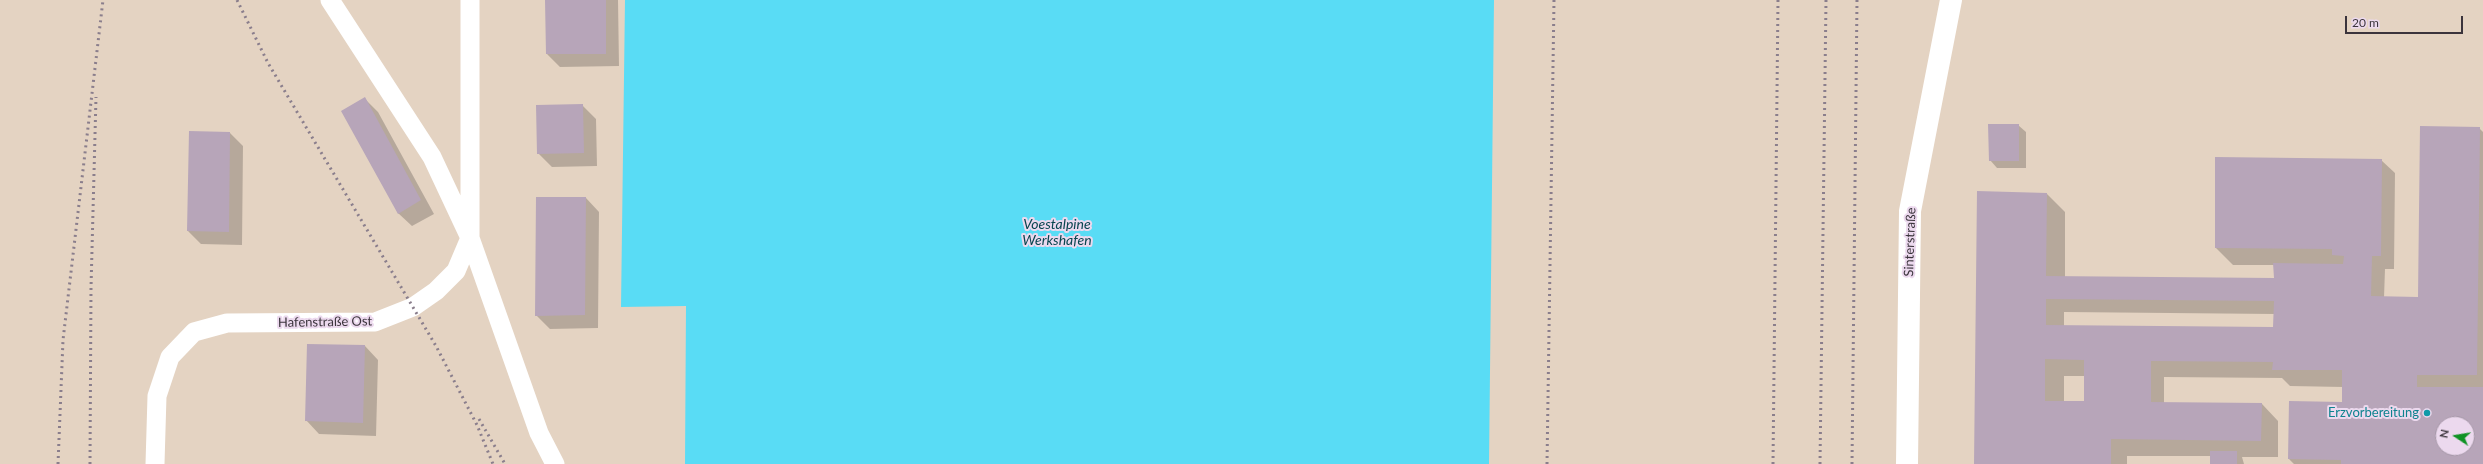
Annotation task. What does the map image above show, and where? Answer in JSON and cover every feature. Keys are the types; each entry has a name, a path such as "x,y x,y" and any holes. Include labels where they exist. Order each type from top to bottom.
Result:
{"street":[{"name":"Sinterstraße","path":"1908,464 1910,211 1951,0"}],"lane":[{"path":"330,0 432,157 470,238 539,432 555,464"},
{"name":"Hafenstraße Ost","path":"155,464 157,396 170,357 194,332 227,323 375,322 413,307 436,291 456,271 470,238 470,0"}],"shaded area":[{"path":"0,0 2483,0 2483,464 0,464"}],"water":[{"name":"Voestalpine Werkshafen","path":"625,0 1494,0 1489,464 685,464 686,306 621,307"}],"building":[{"path":"545,0 606,0 606,54 546,54"},
{"path":"365,97 421,200 398,214 341,111"},
{"path":"583,104 584,153 537,154 536,105"},
{"path":"1988,124 2019,124 2019,161 1989,161"},
{"path":"2420,126 2480,127 2477,375 2417,375 2417,387 2483,387 2483,464 2341,464 2341,460 2288,459 2289,401 2342,402 2342,370 2272,370 2273,362 2151,361 2151,402 2262,403 2261,441 2111,439 2111,464 1974,464 1977,191 2047,193 2046,276 2274,278 2273,263 2343,264 2344,256 2332,255 2332,249 2215,248 2215,157 2382,159 2381,256 2372,256 2371,296 2418,297","holes":["2046,299 2274,301 2273,327 2046,325","2045,359 2084,360 2084,401 2045,401"]},
{"path":"189,131 230,132 229,232 187,231"},
{"path":"536,197 586,197 585,315 535,316"},
{"path":"307,344 365,345 363,423 305,421"},
{"path":"2210,451 2237,451 2237,464 2210,464"}],"railway":[{"path":"58,464 63,340 103,0"},
{"path":"237,0 268,63 436,346 477,425 493,464"},
{"path":"1547,464 1554,0"},
{"path":"1773,464 1778,0"},
{"path":"1820,464 1826,0"},
{"path":"1852,464 1857,0"},
{"path":"90,464 91,288 96,97"},
{"path":"479,419 505,464"}],"place":[{"name":"Erzvorbereitung","path":"2427,413"}]}
